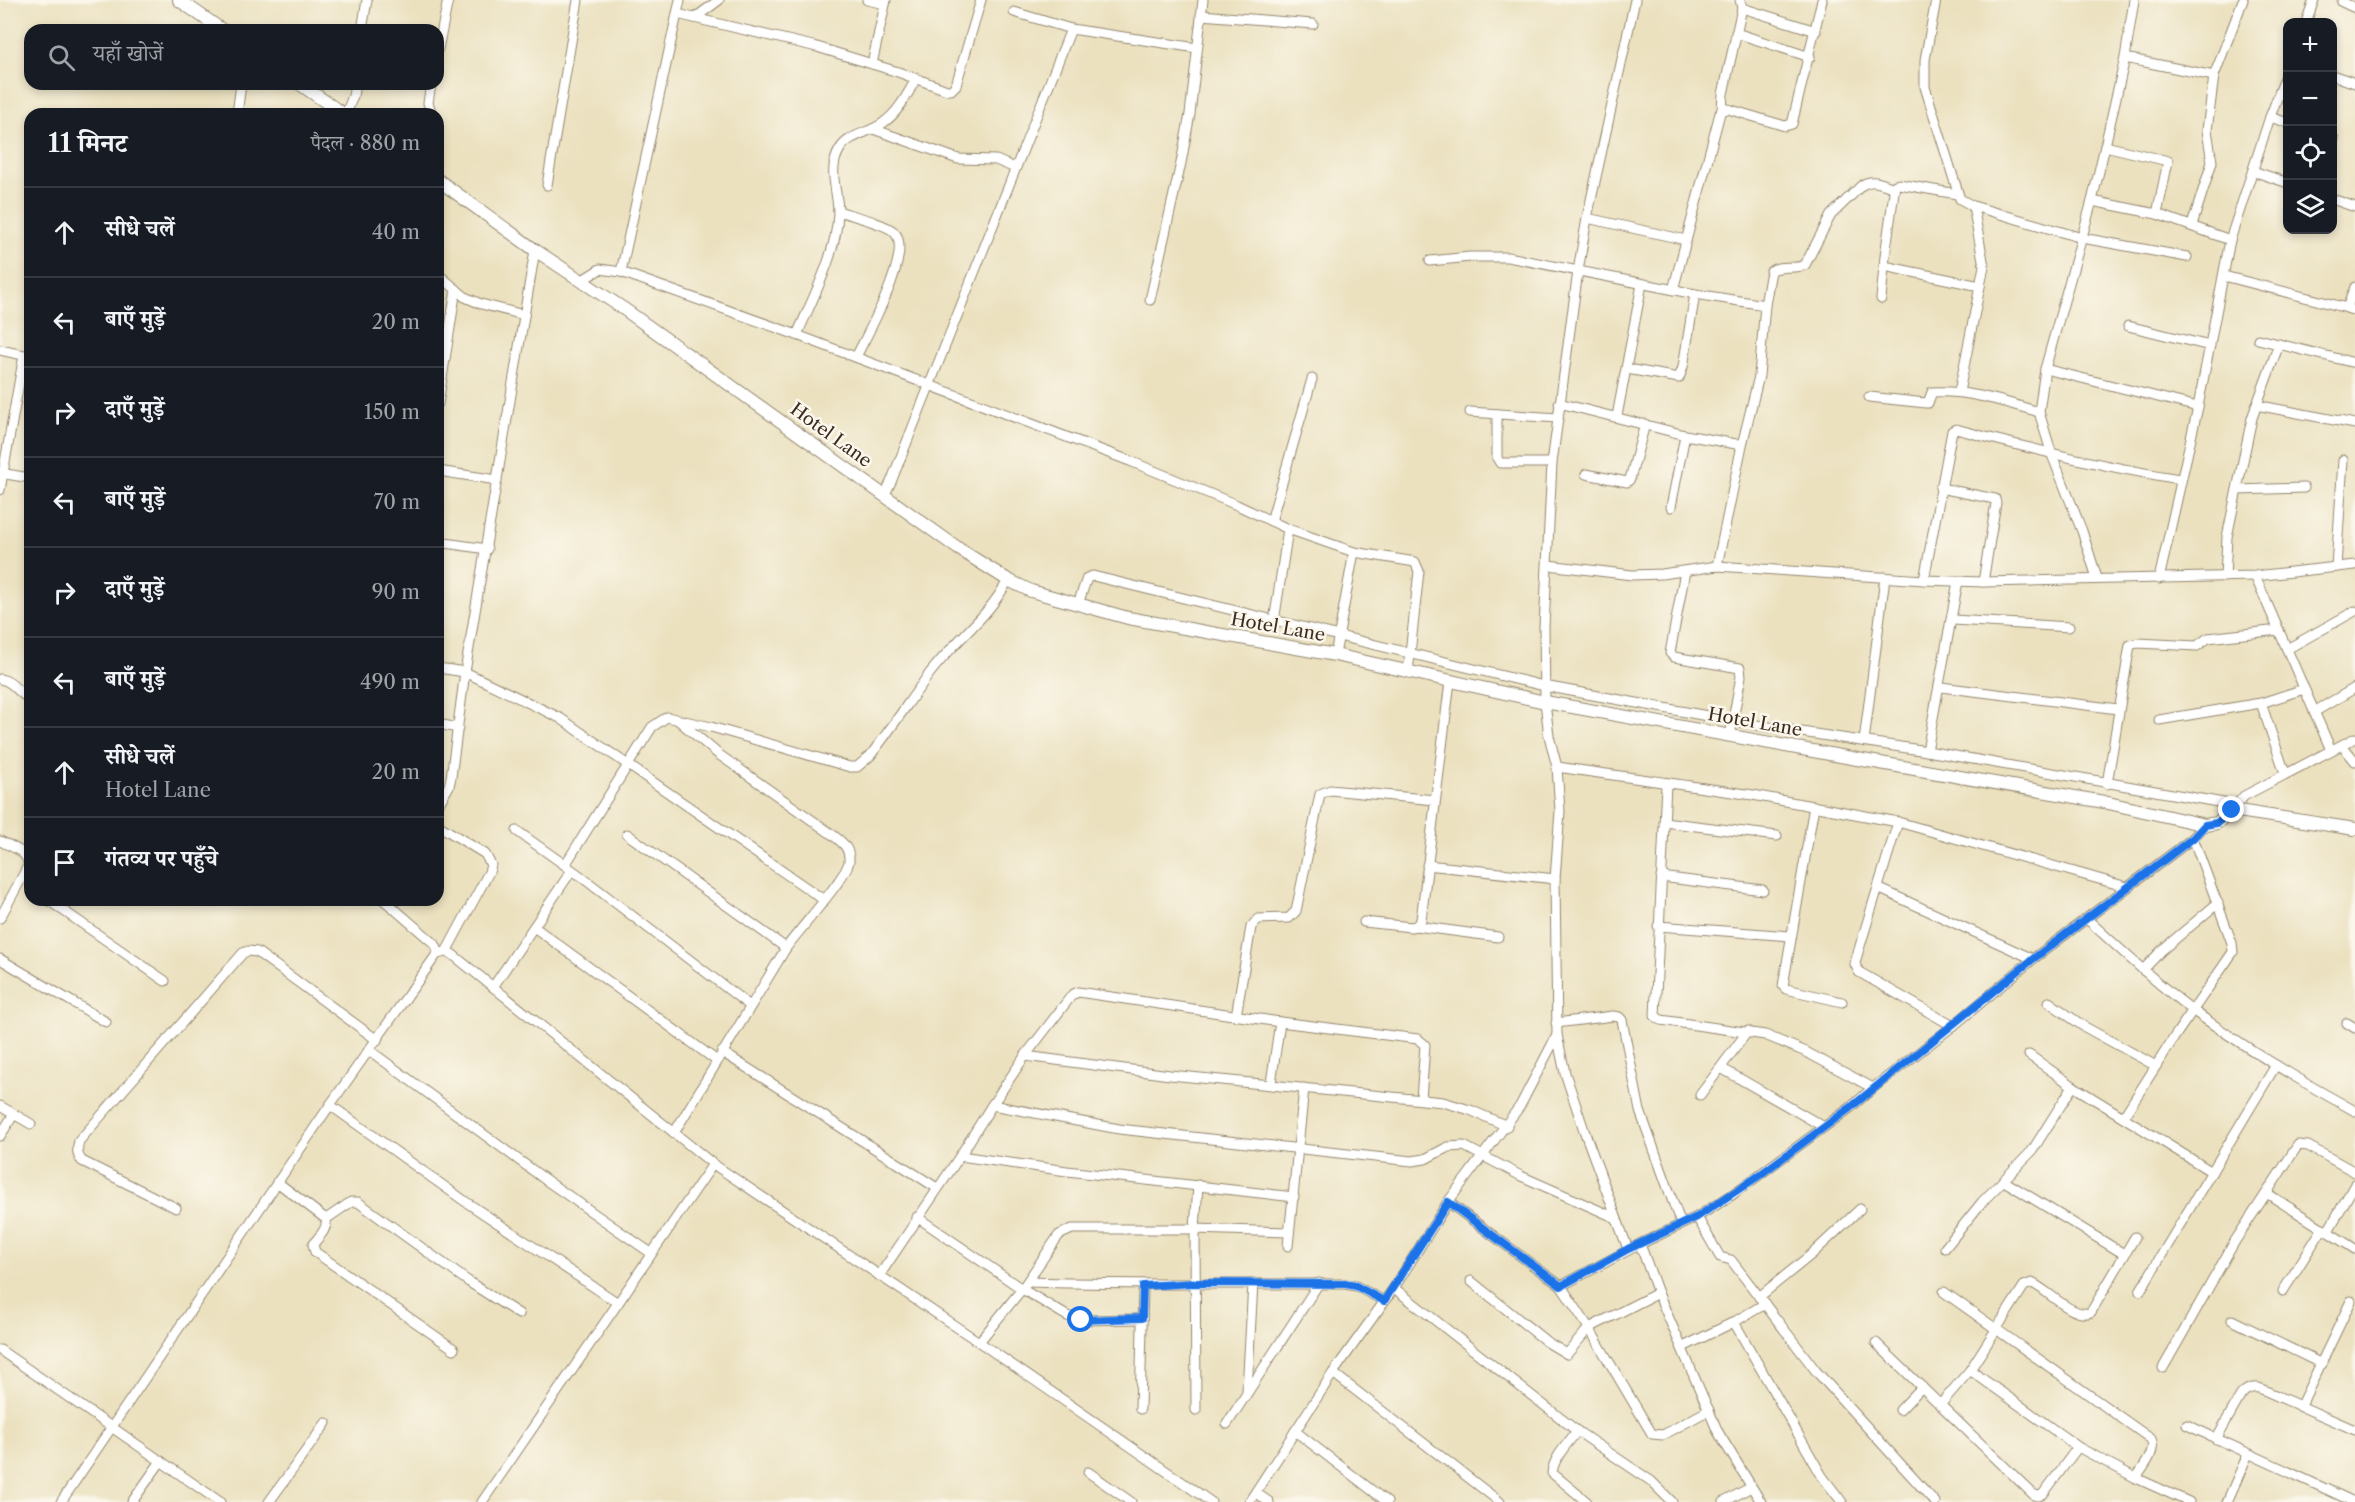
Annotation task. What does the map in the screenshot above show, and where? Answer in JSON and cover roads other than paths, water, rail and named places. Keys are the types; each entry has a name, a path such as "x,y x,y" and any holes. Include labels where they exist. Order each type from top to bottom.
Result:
{"street":[{"path":"179,0 213,24"},
{"path":"363,24 367,0"},
{"path":"443,24 447,0"},
{"path":"547,185 578,0"},
{"path":"621,272 680,0"},
{"path":"695,18 719,0"},
{"path":"867,0 885,2 872,64"},
{"path":"677,14 797,42 872,64 943,90 951,90 954,88 967,53 981,0"},
{"path":"1150,300 1190,114 1203,0"},
{"path":"1628,1249 1565,1073 1557,1035 1556,879 1560,811 1557,767 1549,736 1545,694 1544,627 1552,463 1578,271 1587,218 1635,0"},
{"path":"1722,110 1728,109 1790,126 1795,119 1822,0"},
{"path":"1936,0 1925,60 1925,87 1942,136 1957,194 1962,201 2082,238 2187,257"},
{"path":"2097,578 2082,531 2052,455 2039,412 2045,369 2105,146 2125,58 2134,0"},
{"path":"2192,225 2212,162 2207,130 2214,76 2243,0"},
{"path":"2307,18 2314,0"},
{"path":"2342,2 2355,8"},
{"path":"1673,290 1722,110 1723,94 1741,4 1816,31"},
{"path":"1014,12 1071,29 1197,48"},
{"path":"1201,15 1313,24"},
{"path":"888,489 1071,29"},
{"path":"1736,33 1810,57"},
{"path":"2125,58 2214,76"},
{"path":"2160,579 2180,479 2198,407 2230,240 2270,117 2287,72"},
{"path":"2337,77 2355,82"},
{"path":"797,335 829,256 836,228 838,211 832,175 834,161 840,148 873,129 894,113 916,79"},
{"path":"238,108 240,90"},
{"path":"312,90 346,108"},
{"path":"348,108 353,90"},
{"path":"430,90 428,103 430,108"},
{"path":"2270,117 2283,121"},
{"path":"873,129 958,159 996,160 1014,168"},
{"path":"2105,146 2168,161 2157,214"},
{"path":"2253,171 2283,181"},
{"path":"1717,566 1759,376 1765,305 1773,268 1797,268 1805,265 1831,216 1862,185 1871,181 1894,188"},
{"name":"Hotel Lane","path":"444,184 535,250 587,276 624,309 839,462 888,489 959,549 1008,580 1031,591 1081,595 1128,618 1195,631 1337,646 1409,662 1450,681 1545,694 1731,728 2104,802 2205,825"},
{"path":"1881,299 1894,188 1899,184 1957,194"},
{"path":"2092,201 2157,214 2230,240"},
{"path":"2337,201 2355,207"},
{"path":"1959,392 1984,266 1973,206"},
{"path":"838,211 893,231 899,240 894,276 856,357"},
{"path":"1587,218 1686,240"},
{"path":"444,795 449,786 465,672 535,250"},
{"path":"1430,261 1470,257 1508,257 1673,290 1765,305"},
{"path":"1884,266 1980,286"},
{"path":"587,276 607,269 621,272 931,384 1130,461 1237,505 1288,529 1354,552 1412,561 1418,564 1419,571 1409,662"},
{"path":"2224,276 2351,310 2355,287"},
{"path":"444,279 481,304 524,315"},
{"path":"1617,416 1642,284"},
{"path":"444,363 456,289"},
{"path":"1626,369 1679,378 1683,368 1695,294"},
{"path":"2128,326 2210,346"},
{"path":"444,329 449,330"},
{"path":"2258,339 2355,363"},
{"path":"2225,577 2227,537 2256,405 2279,344"},
{"path":"0,350 24,355"},
{"path":"2045,369 2198,407"},
{"path":"0,490 24,370"},
{"path":"1271,521 1312,380"},
{"path":"1869,397 1926,403 1932,392 1959,392 1981,395 2039,412"},
{"path":"1559,403 1685,435 1742,446"},
{"path":"2256,405 2355,423"},
{"path":"1470,412 1558,418"},
{"path":"1497,414 1497,458 1500,463 1552,463"},
{"path":"1586,474 1627,482 1630,479 1645,424"},
{"path":"1924,580 1952,430 1956,429 2052,455 2180,479"},
{"path":"1671,507 1685,435"},
{"path":"2336,567 2343,460"},
{"path":"444,472 497,480"},
{"path":"2,473 24,477"},
{"path":"1940,488 1995,499 1983,582"},
{"path":"2237,489 2304,488"},
{"path":"1274,622 1288,529"},
{"path":"444,543 487,549"},
{"path":"1337,646 1354,552"},
{"path":"1548,564 1632,575 1717,566 1983,582 2255,576 2355,565"},
{"path":"1684,571 1670,653 1674,657 1740,668 1741,676 1731,728 1864,741 1927,751 2108,784 2229,812 2355,829"},
{"path":"1081,595 1087,578 1093,576 1274,622 1337,646 1545,694"},
{"path":"2255,576 2331,750"},
{"path":"1864,741 1885,577"},
{"path":"493,987 534,927 628,764 652,727 667,717 676,718 850,767 857,767 870,756 931,673 999,597 1008,580"},
{"path":"1927,751 1941,687 1958,581"},
{"path":"2287,649 2355,611"},
{"path":"1953,620 2069,627"},
{"path":"2108,784 2128,648 2133,643 2197,646 2208,638 2279,630"},
{"path":"444,669 465,672 561,718 824,900"},
{"path":"0,679 11,682 24,696"},
{"path":"1416,926 1421,920 1450,681"},
{"path":"1941,687 2118,709"},
{"path":"2314,712 2355,688"},
{"path":"2158,720 2261,703 2304,689"},
{"path":"2261,703 2285,773"},
{"path":"674,1133 786,948 843,878 850,858 846,846 703,743 676,718"},
{"path":"444,725 458,728"},
{"path":"1561,1286 1628,1249 1697,1217 1731,1195 1824,1127 1953,1026 2033,959 2193,838 2205,825 2214,824 2244,796 2355,738"},
{"path":"2342,745 2355,760"},
{"path":"1557,767 1753,795 1898,822 2127,887"},
{"path":"1666,784 1658,926 1655,1012 1657,1018 1748,1031 1779,1040 1872,1088"},
{"path":"1236,1016 1251,927 1258,919 1289,918 1296,911 1320,794 1330,790 1435,800"},
{"path":"1814,806 1783,986 1786,989 1842,1002"},
{"path":"1664,822 1777,836"},
{"path":"1898,822 1856,959 1856,968 1953,1026"},
{"path":"61,1502 330,1105 442,953 489,872 491,865 485,854 444,829"},
{"path":"517,831 569,867 750,1006"},
{"path":"627,834 786,948"},
{"path":"2124,1116 2233,950 2193,838"},
{"path":"0,841 24,855"},
{"path":"1427,864 1556,879"},
{"path":"0,918 4,900 24,874"},
{"path":"1661,877 1763,890"},
{"path":"20,881 24,883"},
{"path":"1878,888 2033,959"},
{"path":"2143,970 2162,950 2218,903"},
{"path":"57,906 165,981"},
{"path":"391,906 435,944 442,953 452,954 713,1164 979,1342 1211,1502"},
{"path":"2087,919 2143,970 2193,1011 2276,1065 2355,1111"},
{"path":"1364,922 1416,926 1498,937"},
{"path":"1658,926 1790,936"},
{"path":"534,927 720,1057 937,1188"},
{"path":"176,1208 82,1161 77,1153 79,1141 243,953 257,952 377,1040"},
{"path":"0,959 106,1022"},
{"path":"879,1276 1025,1056 1072,995 1078,992 1236,1016 1414,1038 1423,1041 1425,1045 1421,1099"},
{"path":"2049,1002 2083,1026 2156,1066"},
{"path":"1556,1023 1613,1016 1622,1020 1640,1111 1681,1224"},
{"path":"1271,1083 1280,1022"},
{"path":"1700,1095 1748,1031"},
{"path":"1249,1502 1333,1373 1394,1288 1448,1202 1481,1155 1507,1126 1529,1090 1557,1035"},
{"path":"369,1050 550,1183 651,1253"},
{"path":"2029,1055 2073,1086 2212,1172"},
{"path":"1025,1056 1170,1075 1271,1083 1443,1102 1470,1110 1507,1126"},
{"path":"2140,1291 2276,1065"},
{"path":"1720,1068 1824,1127"},
{"path":"1945,1248 1982,1202 2032,1151 2073,1086"},
{"path":"1288,1246 1304,1088"},
{"path":"992,1104 1119,1130 1412,1161 1425,1159 1448,1147 1464,1146 1521,1176 1616,1218"},
{"path":"330,1105 466,1202 618,1303"},
{"path":"0,1106 31,1124"},
{"path":"0,1136 14,1114"},
{"path":"2163,1368 2235,1241 2268,1194 2278,1172 2298,1145 2308,1146 2355,1172"},
{"path":"960,1156 1067,1171 1294,1197"},
{"path":"482,1502 713,1164"},
{"path":"2004,1180 2124,1254"},
{"path":"277,1182 326,1219 327,1224 313,1244 315,1252 454,1349"},
{"path":"2283,1292 2355,1184"},
{"path":"1196,1410 1195,1229 1198,1185"},
{"path":"2268,1194 2355,1249"},
{"path":"326,1219 351,1202 358,1202 469,1282 519,1314"},
{"path":"1448,1202 1561,1286 1589,1328 1652,1434 1663,1435 1709,1410"},
{"path":"1683,1347 1734,1323 1762,1301 1860,1209"},
{"path":"917,1217 1024,1285 1047,1306 1081,1320 1142,1318"},
{"path":"1697,1217 1720,1257 1731,1260 1816,1371 1935,1502"},
{"path":"979,1342 1024,1285 1053,1242 1063,1232 1072,1229 1195,1229 1289,1232"},
{"path":"1940,1405 1970,1370 2027,1283 2038,1286 2075,1312 2086,1314 2091,1312 2135,1237"},
{"path":"1640,1244 1658,1293 1722,1439 1761,1502"},
{"path":"1472,1281 1563,1353 1570,1352 1589,1328 1658,1293"},
{"path":"1024,1285 1143,1286 1195,1283 1319,1283 1356,1286 1384,1301"},
{"path":"1247,1395 1253,1283"},
{"path":"1227,1424 1319,1283"},
{"path":"1140,1409 1143,1286"},
{"path":"1394,1288 1577,1431 1652,1481 1672,1502"},
{"path":"1944,1292 2151,1439 2152,1452 2136,1478"},
{"path":"2300,1407 2351,1301"},
{"path":"2232,1320 2322,1364"},
{"path":"1734,1323 1822,1476 1842,1502"},
{"path":"1876,1343 2034,1495 2043,1494 2078,1447"},
{"path":"0,1350 220,1502"},
{"path":"1970,1370 2078,1447 2188,1502"},
{"path":"1333,1373 1500,1502"},
{"path":"1900,1410 1922,1387"},
{"path":"2216,1439 2245,1390 2259,1388 2355,1430"},
{"path":"269,1502 326,1423"},
{"path":"2187,1425 2354,1502"},
{"path":"1296,1431 1386,1502"},
{"path":"1577,1431 1558,1457 1552,1473 1587,1502"},
{"path":"2227,1502 2248,1454"},
{"path":"132,1502 161,1461"},
{"path":"1088,1472 1131,1502"},
{"path":"1724,1502 1751,1487"},
{"path":"1256,1493 1269,1502"}]}
